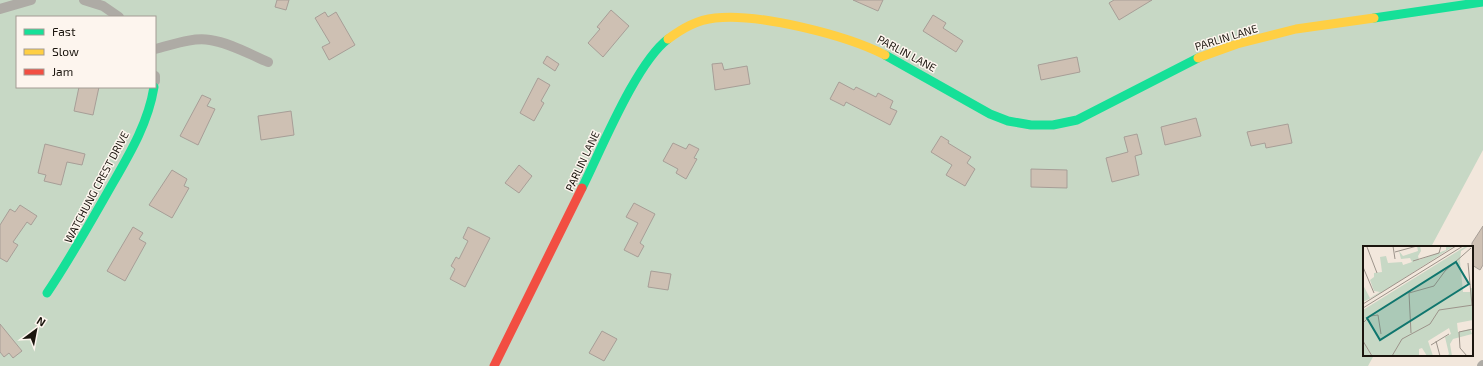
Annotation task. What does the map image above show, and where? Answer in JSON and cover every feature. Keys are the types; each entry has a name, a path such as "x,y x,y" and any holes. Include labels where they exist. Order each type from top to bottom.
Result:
{"street":[{"path":"0,8 31,0"},
{"path":"84,0 103,6 118,16"},
{"name":"PARLIN LANE","path":"494,366 560,235 620,110 644,67 660,45 693,22 714,18 735,17 772,22 845,38 906,65 990,114 1031,125 1053,125 1077,120 1192,60 1236,44 1296,29 1483,2"},
{"path":"156,49 195,40 209,40 225,44 268,62"},
{"name":"WATCHUNG CREST DRIVE","path":"47,293 68,264 121,168 148,111 154,88"}],"green space":[{"path":"0,0 1483,0 1483,150 1432,246 1363,246 1363,356 1373,356 1368,366 0,366"}],"building":[{"path":"277,0 289,0 286,10 275,7"},
{"path":"853,0 883,0 878,11"},
{"path":"1114,0 1152,0 1119,20 1109,3"},
{"path":"611,10 629,26 603,57 588,43 600,29 597,27"},
{"path":"325,12 328,17 336,12 355,45 329,60 322,47 330,43 315,18"},
{"path":"933,15 946,23 943,28 963,41 956,52 923,31"},
{"path":"547,56 559,64 555,71 543,63"},
{"path":"1077,57 1080,72 1041,80 1038,65"},
{"path":"722,63 724,70 747,66 750,84 715,90 712,64"},
{"path":"538,78 550,85 541,101 544,103 534,121 520,113"},
{"path":"839,82 854,90 856,87 876,97 878,93 893,101 890,108 897,111 890,125 846,102 844,106 830,99"},
{"path":"79,88 99,88 93,115 74,111"},
{"path":"202,95 211,99 207,106 215,109 198,145 180,136"},
{"path":"291,111 294,135 261,140 258,116"},
{"path":"1196,118 1201,136 1165,145 1161,127"},
{"path":"1288,124 1292,143 1266,148 1265,143 1251,146 1247,132"},
{"path":"1137,134 1142,154 1135,156 1139,175 1112,182 1106,158 1128,152 1124,137"},
{"path":"941,136 949,141 948,143 971,157 967,163 975,169 965,186 946,175 952,165 931,152"},
{"path":"673,143 686,149 689,144 699,149 694,158 697,159 686,179 676,173 678,169 663,161"},
{"path":"45,144 85,154 82,165 67,162 61,185 44,181 46,175 38,173"},
{"path":"519,165 532,176 519,193 505,183"},
{"path":"1031,169 1067,170 1067,188 1031,187"},
{"path":"172,170 187,179 184,186 189,188 172,218 149,205"},
{"path":"634,203 655,214 640,243 644,246 638,257 624,250 638,223 626,217"},
{"path":"20,205 37,216 31,225 27,222 13,242 18,245 7,262 0,258 0,225 10,209 15,212"},
{"path":"1483,226 1483,265 1480,270 1473,266 1472,243"},
{"path":"133,227 143,233 139,239 146,243 125,281 107,271"},
{"path":"468,227 490,238 465,287 450,279 455,269 451,266 456,257 459,259 468,241 463,238"},
{"path":"651,271 671,274 668,290 648,287"},
{"path":"0,324 22,351 13,358 9,353 4,357 0,352"},
{"path":"602,331 617,339 604,361 589,353"}],"traffic: fast":[{"path":"1374,18 1483,2"},
{"path":"582,188 609,130 632,87 644,67 656,51 668,39"},
{"path":"885,55 990,114 1008,121 1031,125 1053,125 1077,120 1198,58"},
{"path":"47,293 80,241 131,151 147,114 154,88"}],"traffic: slow":[{"path":"668,39 690,25 708,19 733,17 778,22 802,27 848,40 885,55"},
{"path":"1198,58 1237,44 1296,29 1374,18"}],"traffic: jam":[{"path":"494,366 582,188"}]}
